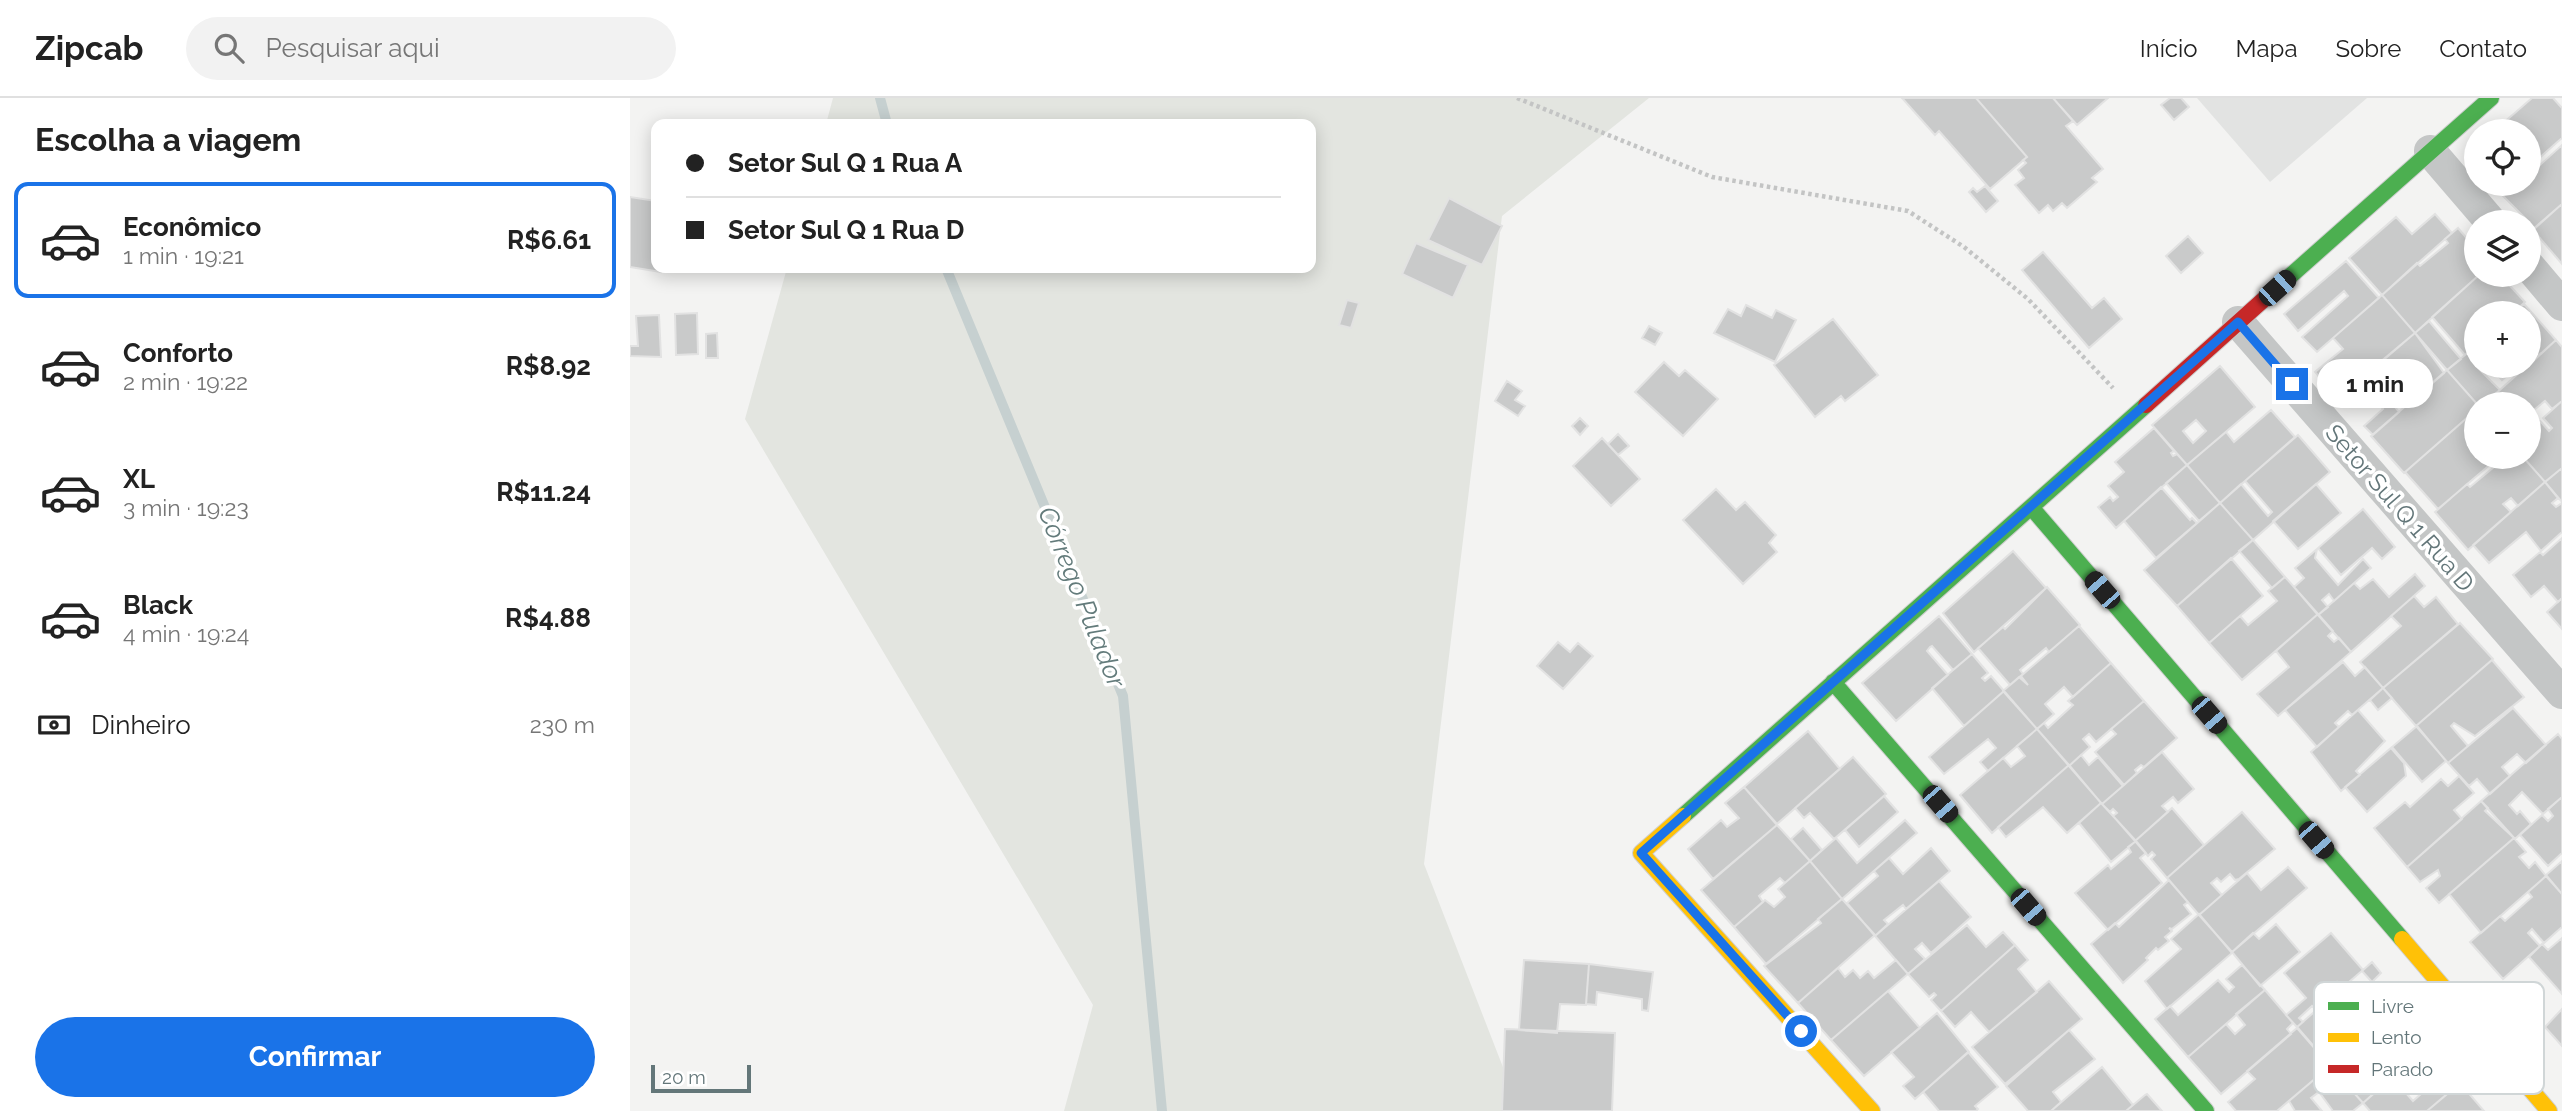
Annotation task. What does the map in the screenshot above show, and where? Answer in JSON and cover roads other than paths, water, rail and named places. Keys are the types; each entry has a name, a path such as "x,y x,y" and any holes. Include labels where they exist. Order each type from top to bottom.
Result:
{"street":[{"path":"1871,1111 1641,853 2491,98"},
{"path":"2431,151 2481,210"},
{"path":"2541,280 2562,304"},
{"name":"Setor Sul Q 1 Rua D","path":"2238,322 2562,693"},
{"path":"2031,507 2438,982"},
{"path":"1833,682 2206,1111"},
{"path":"2534,1094 2549,1111"}],"waterway":[{"name":"Córrego Pulador","path":"880,98 886,119"},
{"name":"Córrego Pulador","path":"948,273 1123,696 1162,1111"}]}
